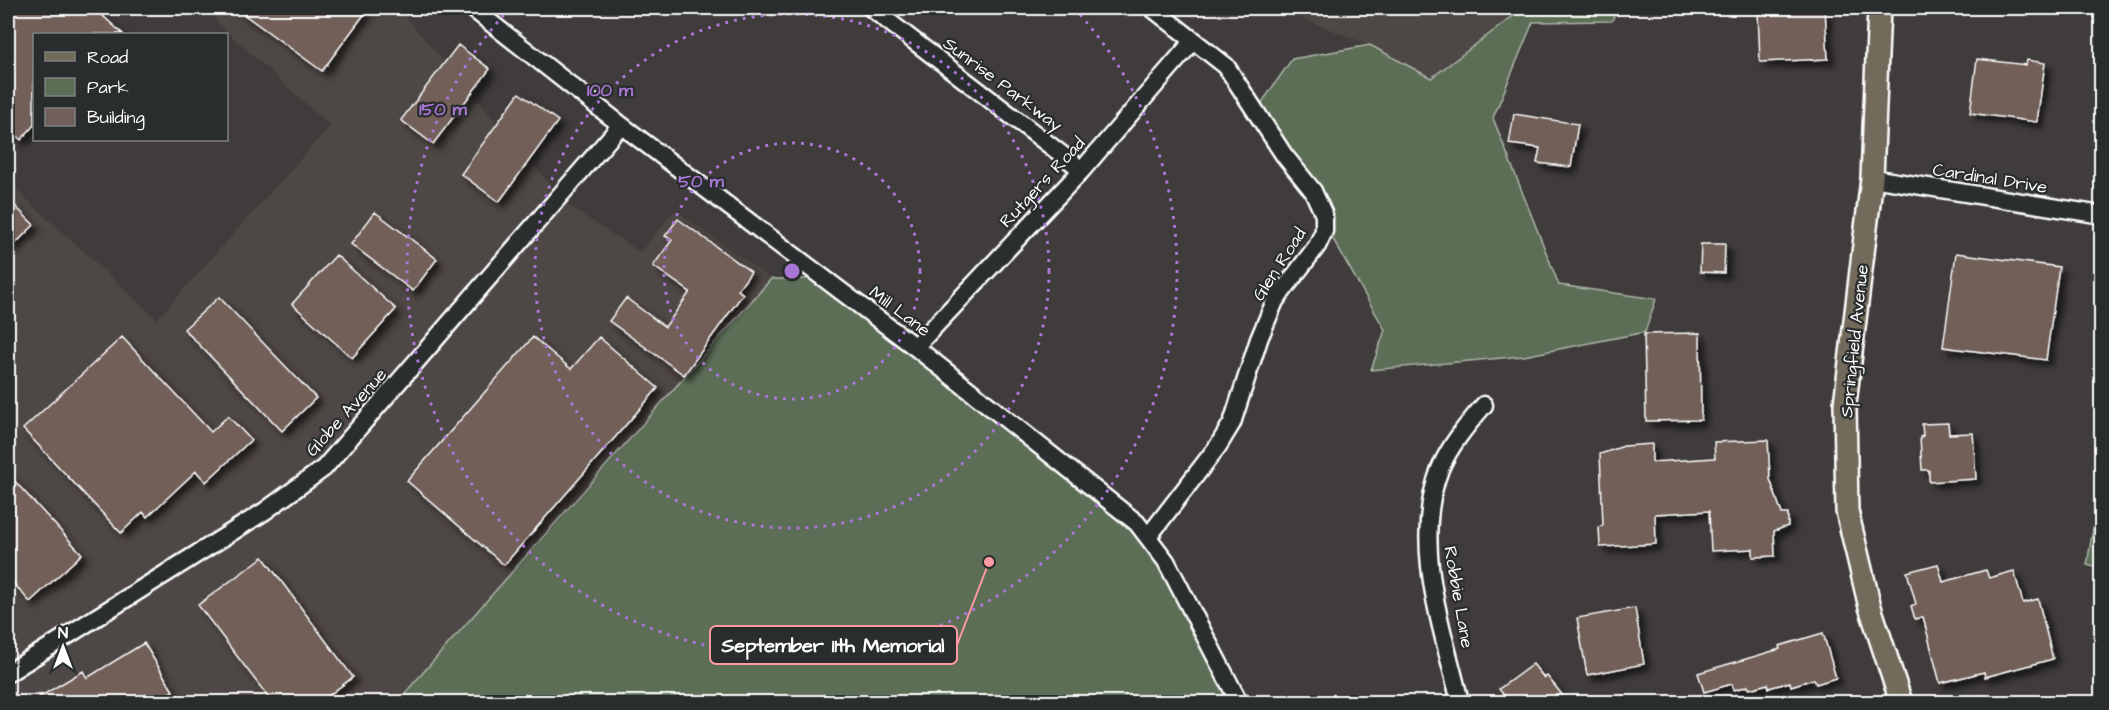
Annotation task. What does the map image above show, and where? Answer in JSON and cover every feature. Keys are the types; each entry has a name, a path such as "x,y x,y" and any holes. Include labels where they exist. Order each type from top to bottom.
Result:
{"main road":[{"name":"Springfield Avenue","path":"1880,8 1872,178 1845,404 1847,511 1870,607 1901,702"}],"street":[{"name":"Mill Lane","path":"472,8 621,124 915,346 1109,498 1137,523 1167,561 1239,702"},
{"name":"Sunrise Parkway","path":"871,8 1082,170"},
{"name":"Glen Road","path":"1148,537 1218,446 1232,423 1259,339 1275,302 1317,246 1324,231 1324,215 1313,191 1284,155 1226,66 1152,8"},
{"name":"Rutgers Road","path":"915,346 1082,170 1194,40"},
{"name":"Globe Avenue","path":"8,674 265,512 324,468 621,124"},
{"name":"Cardinal Drive","path":"1872,178 2102,215"},
{"name":"Robbie Lane","path":"1460,702 1433,585 1429,524 1431,497 1441,468 1457,438 1484,405"}],"shaded area":[{"path":"224,8 398,8 569,206 640,252 675,210 771,279 397,702 8,702 8,182 157,319 330,126 214,20"},
{"path":"1282,8 1524,8 1431,78 1370,45 1295,16"}],"green space":[{"path":"1524,8 1617,8 1612,21 1533,22 1493,118 1559,285 1656,299 1645,332 1524,356 1371,370 1385,330 1258,108 1292,59 1370,45 1431,78"},
{"path":"771,279 824,279 1137,523 1239,702 397,702"},
{"path":"2101,480 2101,569 2087,565"}],"building":[{"path":"8,8 94,8 122,33 33,33 33,126 21,140 8,127"},
{"path":"235,8 369,8 322,71"},
{"path":"1825,9 1828,59 1760,62 1758,12"},
{"path":"458,45 490,69 433,144 401,120"},
{"path":"1977,59 2026,65 2027,60 2045,63 2037,122 1970,113"},
{"path":"519,93 558,121 499,202 461,174"},
{"path":"1514,114 1578,124 1571,167 1537,163 1540,148 1509,144"},
{"path":"15,206 34,225 8,251 8,213"},
{"path":"375,212 437,259 413,291 351,244"},
{"path":"678,219 751,272 738,290 743,294 684,375 609,321 626,298 665,327 690,292 653,266 672,240 665,236"},
{"path":"1701,244 1725,244 1724,273 1700,272"},
{"path":"1956,253 2059,267 2046,360 1943,347"},
{"path":"336,255 396,309 352,358 292,304"},
{"path":"219,297 316,398 282,431 184,329"},
{"path":"1700,333 1701,420 1646,421 1644,334"},
{"path":"122,337 211,432 228,416 251,440 206,482 196,471 147,517 143,512 121,533 23,429"},
{"path":"533,337 571,369 599,337 658,388 504,565 407,481"},
{"path":"1948,423 1949,434 1973,433 1976,479 1929,482 1929,470 1922,470 1920,437 1923,436 1922,424"},
{"path":"1768,440 1770,479 1782,514 1788,514 1788,526 1774,531 1775,556 1753,557 1753,549 1711,551 1709,511 1655,514 1656,544 1600,547 1599,527 1603,525 1600,454 1624,446 1652,444 1652,462 1715,458 1714,442"},
{"path":"8,474 82,554 30,602 8,577"},
{"path":"263,557 353,677 320,702 272,702 198,605"},
{"path":"1938,564 1943,582 1986,570 1989,578 2014,571 2023,603 2038,599 2053,659 1985,677 1984,672 1940,683 1923,617 1915,619 1911,606 1916,604 1907,572"},
{"path":"1635,608 1644,664 1587,675 1577,618"},
{"path":"1823,633 1836,678 1816,684 1814,679 1791,686 1790,682 1769,688 1768,684 1734,690 1732,684 1704,692 1698,673 1780,649 1779,646"},
{"path":"144,643 173,691 163,697 166,702 31,702 83,671 87,678"},
{"path":"1533,664 1544,678 1547,676 1568,702 1509,702 1499,689"}],"place":[{"name":"September 11th Memorial","path":"989,562"}]}
